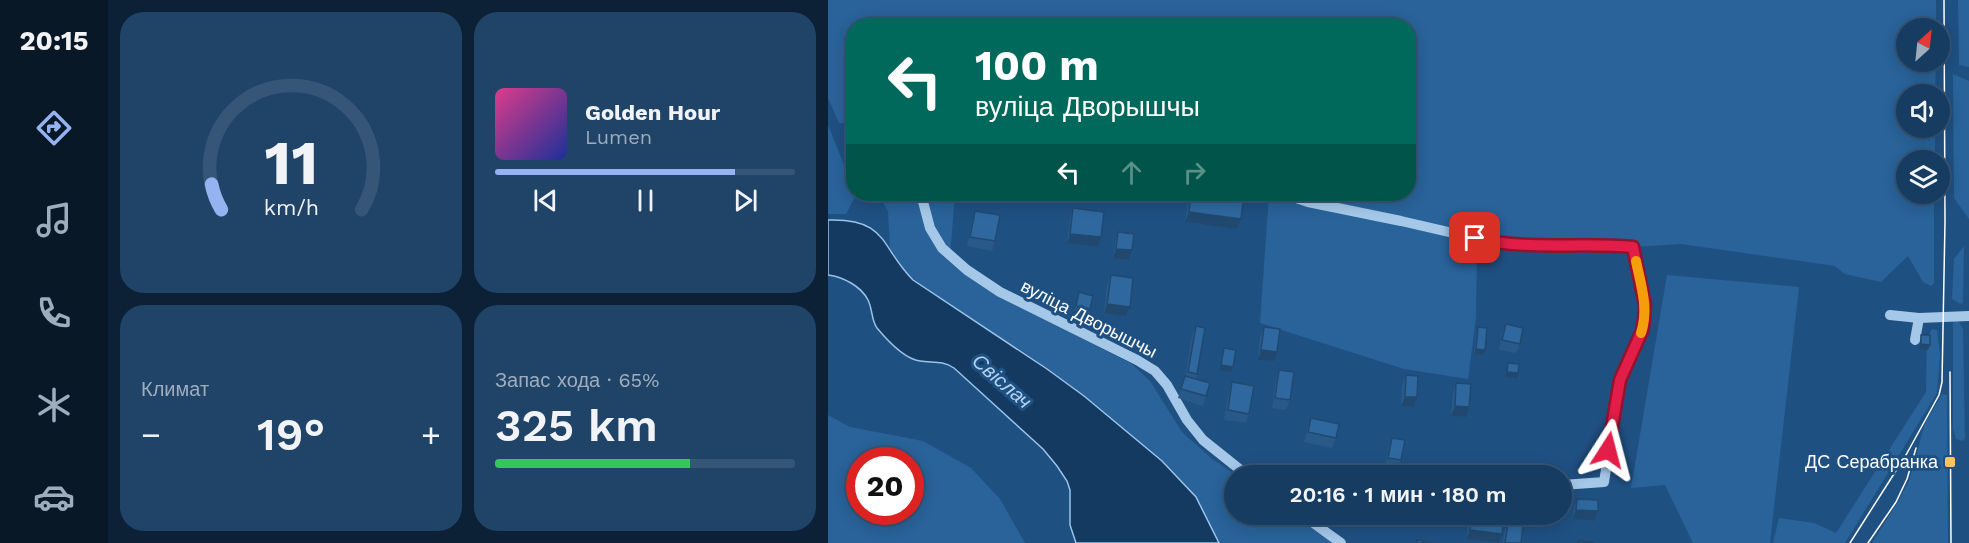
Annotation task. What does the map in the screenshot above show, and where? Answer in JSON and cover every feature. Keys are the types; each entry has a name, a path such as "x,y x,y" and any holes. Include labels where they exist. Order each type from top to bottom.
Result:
{"street":[{"name":"вуліца Дворышчы","path":"923,201 930,228 942,248 958,262 1000,292 1155,371 1167,385 1187,420 1203,440 1234,465"},
{"path":"1305,201 1492,242 1557,247 1633,247 1645,305 1644,320 1642,331 1620,380 1604,482 1572,484"},
{"path":"1890,315 1919,318 1969,316"},
{"path":"1915,340 1919,318"},
{"path":"1316,525 1341,543"}],"shaded area":[{"path":"828,0 1936,0 1936,18 1896,18 1896,72 1936,72 1935,84 1896,84 1896,138 1935,138 1935,150 1896,150 1896,204 1934,204 1934,283 1931,286 1923,282 1908,256 1881,282 1845,274 1835,266 1681,244 1633,247 1493,242 1424,226 1477,245 1476,318 1468,379 1404,369 1260,323 1269,201 1416,201 1416,18 846,18 846,123 839,123 828,98"},
{"path":"1958,0 1969,0 1969,67 1959,65"},
{"path":"1953,74 1969,81 1969,219 1954,198"},
{"path":"828,125 846,170 846,201 853,201 846,214 828,214"},
{"path":"882,201 954,201 950,257 1066,330 1132,364 1150,381 1182,432 1224,467 1224,525 1307,525 1333,543 1219,543 1196,497 1162,461 1084,396 1024,352 925,289 905,271 890,248 888,211"},
{"path":"1964,246 1963,303 1960,304 1952,299 1954,259"},
{"path":"1667,275 1799,287 1770,543 1693,543 1665,485 1631,488"},
{"path":"1958,320 1963,329 1965,438 1963,441 1956,439 1953,428 1953,321"},
{"path":"1932,329 1937,330 1940,355 1937,393 1845,543 1773,543 1779,518 1814,523 1836,533 1926,392 1927,338"},
{"path":"1942,394 1947,395 1948,543 1872,543 1909,481 1925,423"},
{"path":"828,415 850,427 923,441 971,468 1000,499 1025,543 828,543"}],"water":[{"name":"Свіслач","path":"828,220 848,221 873,229 913,280 1084,396 1162,461 1196,497 1219,543 1076,543 1070,525 1070,490 1067,481 1043,449 950,365 914,360 896,348 875,325 870,304 861,290 845,280 828,275"}],"building":[{"path":"1190,201 1243,201 1241,219 1189,212"},
{"path":"1073,208 1104,212 1101,237 1070,234"},
{"path":"975,211 1000,215 995,241 970,237"},
{"path":"1118,232 1134,234 1132,250 1116,249"},
{"path":"1111,275 1133,278 1130,307 1107,304"},
{"path":"1079,292 1093,296 1090,309 1076,306"},
{"path":"1506,324 1523,328 1520,344 1502,340"},
{"path":"1196,326 1205,328 1197,374 1188,372"},
{"path":"1264,327 1280,329 1277,352 1261,350"},
{"path":"1478,327 1487,328 1485,350 1476,349"},
{"path":"1921,335 1930,335 1930,345 1921,344"},
{"path":"1224,348 1236,350 1233,367 1221,365"},
{"path":"1508,363 1519,364 1518,373 1507,372"},
{"path":"1279,370 1294,372 1290,400 1275,398"},
{"path":"1406,375 1418,376 1417,397 1405,397"},
{"path":"1185,376 1210,383 1206,396 1181,389"},
{"path":"1232,382 1254,386 1249,414 1228,410"},
{"path":"1456,383 1471,384 1469,407 1455,406"},
{"path":"1311,418 1339,424 1336,438 1308,432"},
{"path":"1392,438 1405,440 1401,460 1388,458"},
{"path":"1577,499 1598,500 1598,511 1576,510"},
{"path":"1471,525 1503,525 1502,534 1470,530"},
{"path":"1508,525 1523,525 1521,543 1505,543"}],"tram line":[{"path":"1850,543 1906,455 1939,395 1942,382 1945,222 1944,0"},
{"path":"1950,372 1951,543"},
{"path":"1868,543 1896,502 1907,479 1916,448"}],"slow traffic":[{"path":"1636,261 1645,305 1641,333"}],"place":[{"name":"ДС Серабранка","path":"1950,462"}],"route":[{"path":"1475,238 1492,242 1557,247 1616,245 1633,247 1645,305 1644,320 1642,331 1627,360 1620,380 1608,450"}]}
